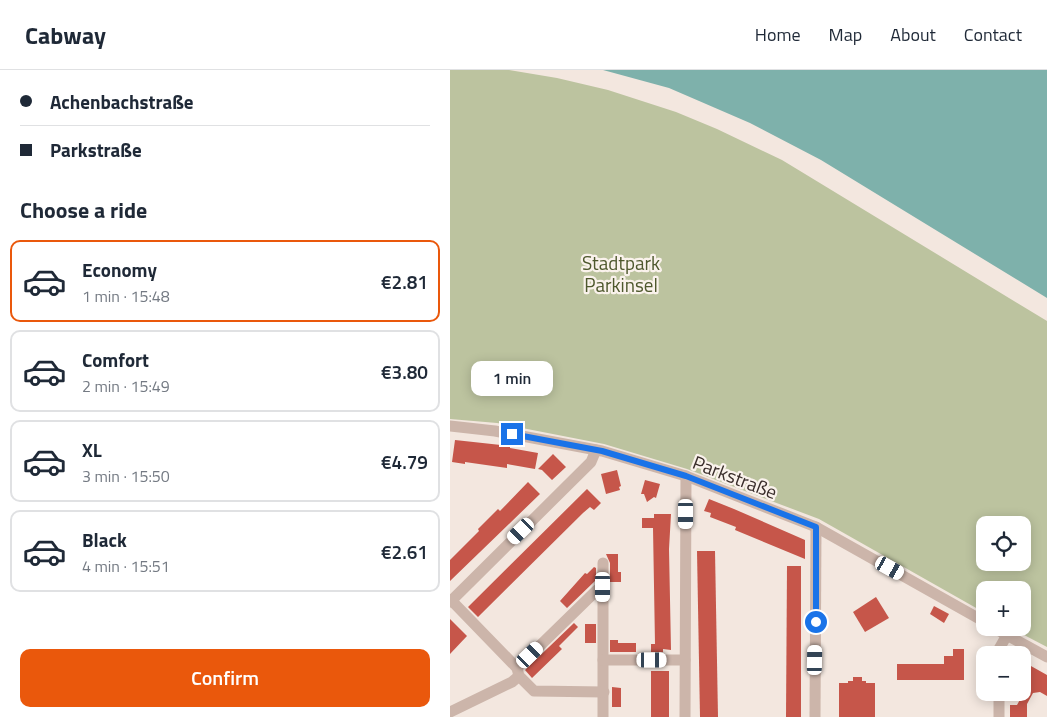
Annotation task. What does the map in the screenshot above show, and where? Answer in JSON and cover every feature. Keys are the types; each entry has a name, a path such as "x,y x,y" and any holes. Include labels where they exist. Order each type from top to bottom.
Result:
{"street":[{"name":"Parkstraße","path":"450,426 495,431 596,450 686,476 816,527 976,617"},
{"path":"596,450 591,462 451,601 534,691 604,692"},
{"path":"684,717 686,476"},
{"path":"815,717 816,527"},
{"path":"603,564 603,717"},
{"path":"450,712 512,682 518,672 597,590 603,587"},
{"path":"1009,636 1047,657"},
{"path":"603,660 685,660"},
{"path":"999,701 999,717"}],"green space":[{"name":"Stadtpark Parkinsel","path":"450,70 509,70 557,78 608,90 676,112 717,129 782,160 1047,321 1047,647 1026,636 1031,636 1031,581 976,581 976,608 819,519 687,469 604,444 497,423 450,419"}],"water":[{"path":"603,70 1047,70 1047,298 821,160 750,123 669,88"}],"building":[{"path":"455,440 510,446 510,448 538,453 535,469 507,464 507,468 452,462"},
{"path":"553,454 566,467 552,480 542,470 538,469"},
{"path":"617,470 621,486 619,487 620,490 606,494 601,474"},
{"path":"645,480 660,484 656,498 654,497 647,502 644,494 641,494"},
{"path":"528,482 540,494 450,581 450,560 498,509 500,511"},
{"path":"587,489 601,503 594,510 590,507 583,513 478,617 468,607"},
{"path":"709,499 805,540 805,559 735,530 736,527 710,517 711,513 704,511"},
{"path":"654,514 671,514 669,549 671,650 663,649 663,652 651,652 651,644 655,644 653,528 642,528 642,518 654,518"},
{"path":"697,551 715,551 718,717 700,717"},
{"path":"606,554 618,554 618,572 621,572 621,582 610,582 610,563"},
{"path":"787,566 801,566 801,717 786,717"},
{"path":"594,567 596,568 596,580 567,608 560,601 585,573 587,574"},
{"path":"876,597 889,618 865,632 853,612"},
{"path":"934,606 949,614 944,623 930,614"},
{"path":"450,619 467,636 450,654"},
{"path":"574,623 578,627 559,646 562,649 532,678 525,670"},
{"path":"585,624 596,624 596,643 585,643"},
{"path":"610,640 618,640 618,643 636,643 636,652 610,652"},
{"path":"953,649 964,649 964,680 897,680 897,664 944,664 944,656 953,656"},
{"path":"1031,666 1047,675 1047,696 1040,692 1033,693 1031,697"},
{"path":"651,671 669,671 669,717 651,717"},
{"path":"853,677 862,677 862,681 866,681 866,683 875,683 875,717 839,717 839,683 853,681"},
{"path":"612,687 621,688 621,707 612,707"},
{"path":"1019,701 1029,701 1027,717 1010,717 1010,705 1017,705"}],"route":[{"path":"512,434 602,451 686,476 816,527 816,622"}]}
